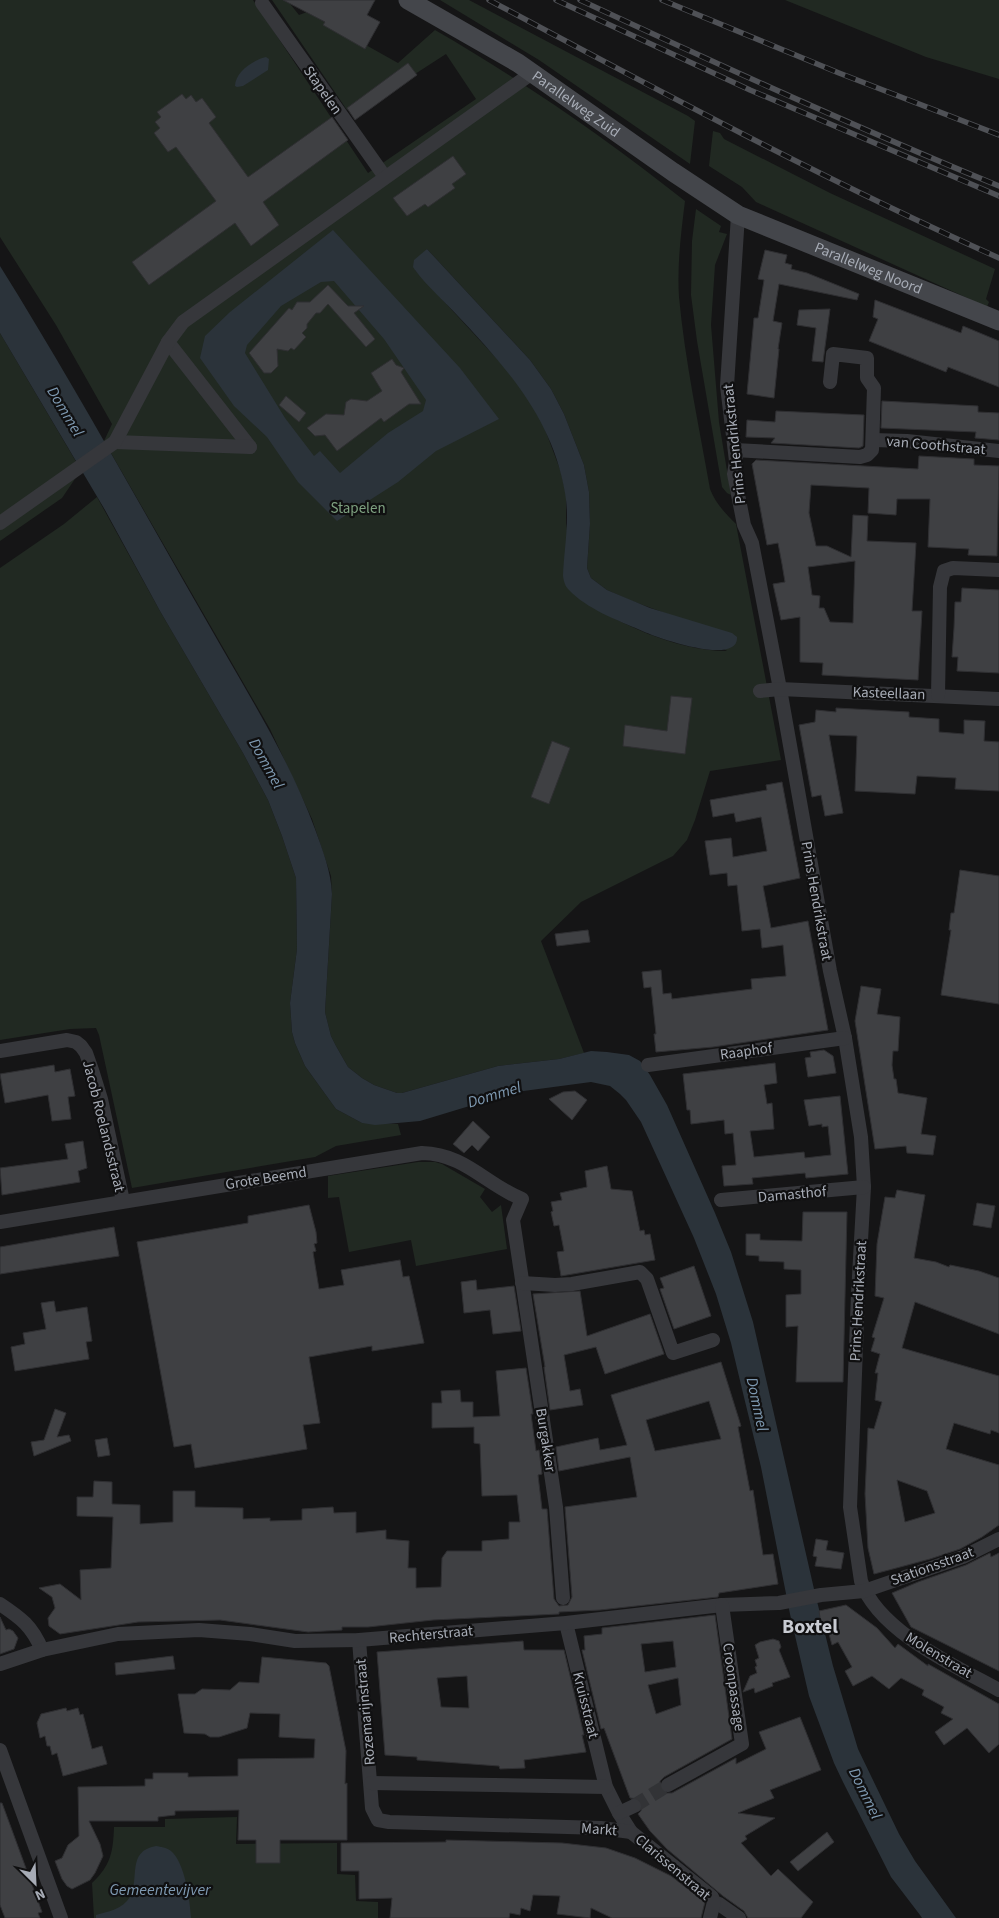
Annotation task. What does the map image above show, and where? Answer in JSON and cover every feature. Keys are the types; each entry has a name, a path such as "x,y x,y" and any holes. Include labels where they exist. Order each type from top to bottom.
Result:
{"street":[{"name":"Parallelweg Zuid","path":"408,0 532,73 738,215"},
{"name":"Stapelen","path":"262,3 385,177"},
{"path":"0,523 114,442 168,342 183,322 532,73"},
{"name":"Parallelweg Noord","path":"738,215 999,321"},
{"name":"Prins Hendrikstraat","path":"738,215 727,376 730,422 736,461 734,474 744,525 752,543 780,689 830,970 844,1038 860,1136 864,1187 850,1507 864,1591"},
{"path":"114,442 250,447 168,342"},
{"path":"830,382 833,354 867,358 867,378 874,388 872,440"},
{"name":"van Coothstraat","path":"735,450 860,457 867,455 872,450 872,440 907,441 999,451"},
{"path":"938,695 940,587 944,570 953,568 999,570"},
{"name":"Kasteellaan","path":"760,691 780,689 999,699"},
{"name":"Raaphof","path":"648,1065 844,1038"},
{"name":"Jacob Roelandsstraat","path":"0,1051 67,1040 76,1042 81,1046 86,1053 101,1100 123,1201"},
{"name":"Grote Beemd","path":"0,1222 422,1153 438,1154 456,1160 522,1198"},
{"name":"Damasthof","path":"721,1200 864,1187"},
{"name":"Burgakker","path":"522,1198 513,1220 556,1507 563,1598"},
{"path":"522,1283 572,1284 640,1272 647,1279 673,1353 713,1340"},
{"name":"Stationsstraat","path":"864,1591 963,1557 999,1540"},
{"name":"Rechterstraat","path":"0,1664 42,1650 118,1634 190,1631 250,1634 295,1641 359,1640 566,1623 722,1605 780,1603 821,1595 864,1591"},
{"name":"Molenstraat","path":"864,1591 873,1605 894,1627 911,1640 999,1690"},
{"path":"0,1604 23,1620 35,1634 42,1650"},
{"name":"Croonpassage","path":"668,1785 742,1744 722,1605"},
{"name":"Kruisstraat","path":"566,1623 606,1787"},
{"name":"Rozemarijnstraat","path":"359,1640 371,1783"},
{"path":"0,1750 61,1918"},
{"path":"371,1783 606,1787"},
{"name":"Markt","path":"371,1783 372,1808 378,1820 389,1822 601,1828 631,1832"},
{"name":"Markt","path":"606,1787 631,1832"},
{"path":"619,1813 634,1806"},
{"name":"Clarissenstraat","path":"631,1832 712,1897 714,1902 739,1918"},
{"path":"710,1918 714,1902"}],"green space":[{"path":"0,0 253,0 368,173 476,99 446,54 415,74 409,66 347,110 272,0 287,0 299,15 307,12 398,63 435,30 564,111 685,201 680,249 679,297 693,393 710,489 718,504 736,524 781,760 710,771 687,840 673,856 581,902 541,941 584,1053 559,1059 498,1066 402,1093 374,1085 348,1067 331,1036 325,1012 332,894 331,876 312,819 270,729 104,441 112,424 56,325 0,237","holes":["427,249 530,360 551,389 564,414 584,465 589,492 590,524 587,568 591,578 607,590 673,616 727,651 688,646 648,634 610,616 576,596 566,523 566,495 561,472 543,424 511,374 415,270"]},
{"path":"440,0 469,0 688,116 695,121 690,164 539,60"},
{"path":"785,0 999,0 999,79 926,57"},
{"path":"713,131 720,133 724,139 830,193 995,269 986,299 989,302 987,307 756,202 742,187 709,166"},
{"path":"696,209 721,226 719,232 727,234 715,265 711,325 719,422 731,495 722,487 691,295 692,241"},
{"path":"0,333 81,470 62,498 0,541"},
{"path":"97,497 160,611 243,753 268,800 282,836 296,878 297,949 290,1003 292,1032 305,1066 336,1109 362,1123 398,1124 401,1135 336,1146 315,1157 132,1188 96,1028 70,1029 0,1040 0,568 64,524"},
{"path":"418,1162 442,1164 485,1189 480,1197 492,1212 501,1205 507,1249 416,1266 411,1240 349,1252 339,1197 328,1198 328,1176"},
{"path":"237,1817 236,1844 337,1843 337,1874 355,1875 356,1901 378,1902 378,1918 94,1918 92,1883 110,1858 114,1827 165,1827 165,1819"}],"water":[{"path":"266,57 269,59 268,70 243,86 235,86 241,71"},
{"path":"333,230 460,368 499,419 436,451 398,482 337,521 298,482 267,437 234,406 200,358 205,336 230,312","holes":["334,281 384,339 426,400 423,411 388,433 340,473 320,451 314,456 285,418 245,353 247,345 281,306 321,282"]},
{"path":"427,249 530,360 551,389 564,414 584,465 589,492 590,524 587,568 591,578 607,590 650,608 732,633 737,637 734,646 725,650 711,650 677,643 648,634 584,603 568,588 563,576 567,524 565,493 559,466 550,441 525,396 509,374 413,267 414,260"},
{"name":"Dommel","path":"0,266 85,408 260,714 306,805 324,853 332,894 325,1012 331,1036 348,1067 374,1085 397,1093 498,1066 559,1059 591,1051 629,1055 640,1061 650,1075 667,1105 715,1213 731,1252 753,1322 814,1589 833,1666 858,1749 899,1834 915,1861 956,1918 922,1918 891,1877 834,1763 809,1696 790,1614 761,1467 731,1343 716,1294 694,1238 641,1122 626,1100 610,1086 591,1082 516,1092 420,1121 375,1125 362,1123 336,1109 305,1066 292,1032 290,1003 297,949 296,878 282,836 268,800 243,753 160,611 105,510 0,333"},
{"name":"Gemeentevijver","path":"156,1846 171,1851 180,1864 188,1892 191,1918 96,1918 96,1915 114,1909 127,1901 133,1890 137,1860 147,1849"}],"building":[{"path":"283,0 375,0 367,15 380,22 365,49 323,25 325,22"},
{"path":"408,63 417,75 355,120 347,108"},
{"path":"182,94 186,99 191,95 196,102 202,98 216,117 209,123 248,177 332,117 348,140 263,202 279,225 251,246 235,223 149,285 132,262 216,201 176,147 168,152 154,133 160,128 155,122 161,117 157,112"},
{"path":"453,156 466,174 452,184 455,188 428,207 425,204 407,216 393,198"},
{"path":"765,250 787,255 785,263 792,265 791,269 807,273 859,294 857,300 779,284 773,321 782,323 774,398 747,394 754,318 758,318 764,280 758,279"},
{"path":"328,285 348,306 364,306 354,313 375,339 366,347 328,304 320,313 316,313 307,324 307,328 302,333 306,337 294,350 291,348 288,351 277,349 278,366 271,373 264,373 249,353 289,308 292,310 297,302 310,302"},
{"path":"875,300 961,333 963,326 999,341 999,387 948,367 946,372 869,341 878,319 873,317"},
{"path":"830,309 823,362 812,361 816,328 797,325 799,310"},
{"path":"392,359 396,365 404,368 401,372 421,404 409,404 384,422 381,418 337,451 325,435 315,436 307,428 326,414 344,415 346,402 351,399 367,401 382,391 371,373"},
{"path":"286,396 306,413 299,422 279,405"},
{"path":"882,401 978,406 978,412 999,413 999,440 975,438 976,432 881,428"},
{"path":"776,411 864,415 863,446 859,448 771,443 775,438 746,437 747,420 775,422"},
{"path":"919,456 974,459 974,465 999,466 997,556 968,555 969,549 928,547 930,499 897,499 896,515 868,513 869,488 811,485 809,513 816,546 827,546 851,557 853,515 868,516 867,541 916,543 912,611 922,611 918,680 822,675 823,663 800,662 800,617 781,620 773,584 785,582 782,564 778,543 767,545 752,464 756,460 918,469","holes":["855,561 853,623 830,622 824,608 819,608 820,596 812,595 808,567"]},
{"path":"962,588 999,590 999,673 957,671 958,657 952,657 955,602 961,602"},
{"path":"671,696 692,698 685,754 623,746 625,725 667,731"},
{"path":"836,708 909,712 909,717 939,719 939,732 964,734 964,720 985,721 984,741 999,742 999,791 955,789 956,778 917,776 915,794 855,791 857,736 829,735 843,813 825,816 821,795 812,797 799,725 815,722 816,710 836,712"},
{"path":"552,741 570,748 549,804 531,797"},
{"path":"782,782 800,878 763,886 771,928 808,921 828,1030 713,1047 656,1052 651,987 644,988 642,972 661,970 663,994 671,993 672,999 752,989 751,979 786,976 783,945 762,948 760,929 742,931 737,885 728,886 727,873 710,875 705,841 731,838 733,857 767,851 761,817 736,822 734,813 713,817 710,800 767,790 766,785"},
{"path":"960,870 999,876 999,1004 941,995 951,930 949,930 951,913 954,913"},
{"path":"588,930 590,942 557,946 555,934"},
{"path":"861,986 881,989 877,1014 900,1017 898,1051 893,1051 894,1079 896,1079 898,1093 927,1098 921,1134 936,1136 933,1155 907,1153 906,1146 875,1149 855,1021"},
{"path":"824,1050 833,1056 836,1073 808,1077 805,1058 811,1057 810,1052"},
{"path":"775,1063 777,1083 764,1085 767,1104 772,1103 774,1129 750,1131 754,1157 804,1152 805,1158 831,1155 828,1126 822,1127 822,1124 809,1126 804,1100 840,1096 848,1174 806,1178 805,1173 752,1178 753,1184 724,1186 722,1166 736,1165 733,1133 725,1134 724,1120 691,1124 690,1110 687,1110 683,1074"},
{"path":"54,1065 55,1072 70,1069 75,1096 68,1097 71,1119 52,1121 48,1095 5,1103 0,1074"},
{"path":"575,1091 587,1100 572,1120 549,1099 563,1092"},
{"path":"473,1121 490,1137 478,1151 472,1145 464,1153 453,1144"},
{"path":"83,1141 87,1168 78,1171 80,1182 2,1195 0,1168 68,1159 65,1144"},
{"path":"607,1166 611,1189 632,1191 640,1231 644,1230 645,1235 650,1234 655,1260 561,1276 557,1252 564,1251 559,1225 554,1226 551,1202 562,1200 560,1193 587,1187 585,1171"},
{"path":"897,1190 925,1195 914,1258 936,1262 949,1267 950,1265 979,1271 999,1278 999,1334 915,1302 902,1348 999,1376 999,1433 991,1430 990,1434 954,1423 946,1449 999,1465 999,1525 960,1549 874,1574 868,1548 865,1494 868,1428 874,1429 882,1402 875,1400 878,1373 875,1373 880,1354 871,1351 875,1338 872,1337 884,1298 875,1296 877,1244 885,1197 895,1198","holes":["897,1480 927,1491 935,1513 905,1522"]},
{"path":"977,1203 995,1206 991,1228 973,1225"},
{"path":"309,1205 316,1232 317,1243 314,1244 316,1251 313,1252 319,1289 344,1285 341,1270 400,1260 403,1277 409,1276 424,1343 372,1351 372,1346 309,1357 320,1423 303,1425 307,1449 195,1468 191,1444 174,1447 137,1242 248,1223 248,1216"},
{"path":"803,1212 847,1212 843,1382 796,1382 798,1326 786,1327 786,1295 801,1294 801,1270 784,1269 784,1262 759,1261 759,1256 746,1255 746,1234 760,1234 760,1240 802,1241"},
{"path":"114,1227 119,1256 0,1274 0,1247"},
{"path":"694,1266 711,1316 674,1329 660,1289 664,1288 660,1278"},
{"path":"476,1280 477,1290 514,1286 521,1331 493,1334 490,1310 464,1313 461,1282"},
{"path":"580,1291 587,1336 650,1314 664,1354 605,1374 596,1347 564,1355 570,1391 580,1389 583,1405 550,1410 533,1294"},
{"path":"54,1301 56,1312 87,1307 92,1341 86,1342 89,1359 15,1371 11,1347 25,1344 23,1333 46,1329 41,1303"},
{"path":"721,1362 741,1426 738,1427 750,1491 753,1490 763,1555 773,1554 778,1584 719,1593 718,1597 600,1610 559,1612 559,1614 433,1620 368,1627 342,1627 342,1630 308,1632 220,1620 138,1622 60,1634 49,1626 48,1618 55,1608 52,1597 39,1588 60,1584 81,1600 80,1570 111,1568 113,1517 77,1516 77,1497 93,1497 94,1481 112,1482 112,1504 140,1505 140,1524 173,1522 173,1491 195,1491 195,1507 243,1508 243,1519 270,1518 270,1521 302,1520 302,1509 333,1507 334,1513 356,1512 356,1533 386,1530 386,1539 409,1541 408,1568 416,1568 416,1588 441,1587 442,1558 447,1551 482,1551 482,1541 509,1539 509,1522 520,1522 517,1495 482,1496 480,1444 474,1443 474,1427 432,1428 432,1403 442,1403 441,1391 460,1390 461,1402 473,1402 473,1417 500,1416 496,1371 526,1368 536,1451 539,1450 542,1474 538,1475 542,1509 547,1509 554,1599 559,1606 568,1605 572,1597 565,1507 637,1497 630,1457 559,1471 556,1447 598,1438 600,1450 627,1445 611,1395","holes":["709,1401 721,1439 655,1451 646,1420"]},
{"path":"55,1409 66,1413 57,1437 69,1435 71,1441 34,1456 31,1442 44,1440"},
{"path":"107,1438 110,1455 98,1457 95,1440"},
{"path":"816,1539 828,1541 826,1550 844,1553 841,1569 815,1566 817,1557 813,1556"},
{"path":"990,1553 991,1557 999,1553 999,1671 911,1627 892,1593 966,1565"},
{"path":"846,1605 877,1628 895,1648 898,1644 928,1666 928,1664 999,1704 999,1744 989,1753 967,1728 944,1745 935,1732 953,1719 941,1713 944,1707 922,1695 924,1690 901,1678 889,1689 872,1676 853,1686 845,1671 852,1667 838,1642 832,1645 826,1623 821,1624 819,1611"},
{"path":"715,1615 732,1739 664,1777 660,1781 660,1789 664,1793 672,1793 736,1758 736,1764 766,1749 759,1732 800,1717 821,1770 770,1790 774,1798 738,1813 775,1818 745,1836 747,1839 741,1843 771,1876 778,1869 813,1902 801,1918 748,1918 744,1911 667,1849 650,1831 638,1814 641,1811 642,1803 639,1799 630,1798 604,1728 601,1729 582,1650 585,1650 584,1636 602,1634 602,1628","holes":["673,1641 676,1667 645,1672 641,1644","678,1678 681,1705 656,1714 648,1685"]},
{"path":"0,1617 6,1630 13,1631 18,1638 14,1649 0,1654"},
{"path":"773,1639 779,1641 781,1647 779,1650 790,1677 772,1683 773,1686 755,1693 754,1688 743,1692 750,1676 757,1673 755,1660 759,1658 755,1645"},
{"path":"523,1641 524,1650 564,1650 584,1735 582,1735 586,1752 524,1760 525,1768 500,1769 499,1766 417,1760 417,1757 385,1755 377,1652","holes":["467,1676 469,1708 441,1707 437,1678"]},
{"path":"173,1656 175,1669 116,1675 115,1663"},
{"path":"262,1657 326,1663 329,1666 346,1751 347,1840 280,1840 280,1863 256,1863 256,1840 238,1840 239,1810 175,1811 175,1815 158,1817 158,1821 89,1821 100,1844 103,1856 90,1880 72,1889 67,1886 55,1861 62,1858 68,1845 79,1836 78,1787 145,1786 145,1779 153,1779 153,1773 188,1773 188,1777 238,1776 238,1759 314,1758 315,1739 279,1737 280,1714 250,1713 247,1728 219,1737 184,1733 178,1694 195,1694 202,1689 230,1690 239,1682 259,1683"},
{"path":"66,1708 67,1711 78,1708 80,1715 83,1714 92,1749 102,1746 107,1764 63,1776 57,1753 52,1755 50,1746 47,1746 45,1736 40,1738 37,1723 41,1714"},
{"path":"0,1803 2,1803 42,1912 38,1913 40,1918 5,1918 0,1905"},
{"path":"827,1832 834,1842 798,1871 790,1862"},
{"path":"446,1840 562,1843 606,1848 635,1858 671,1876 705,1902 701,1918 612,1918 591,1908 590,1918 557,1914 560,1896 533,1895 530,1911 521,1908 520,1915 510,1913 509,1918 390,1918 392,1898 359,1899 359,1871 341,1871 341,1843 446,1842"}],"tunnel":[{"path":"634,1806 668,1785"}],"railway":[{"path":"489,0 678,101 805,166 999,258"},
{"path":"556,0 750,90 999,196"},
{"path":"580,0 788,96 999,186"},
{"path":"662,0 839,73 999,135"}],"district":[{"name":"Boxtel","path":"810,1626"}]}
